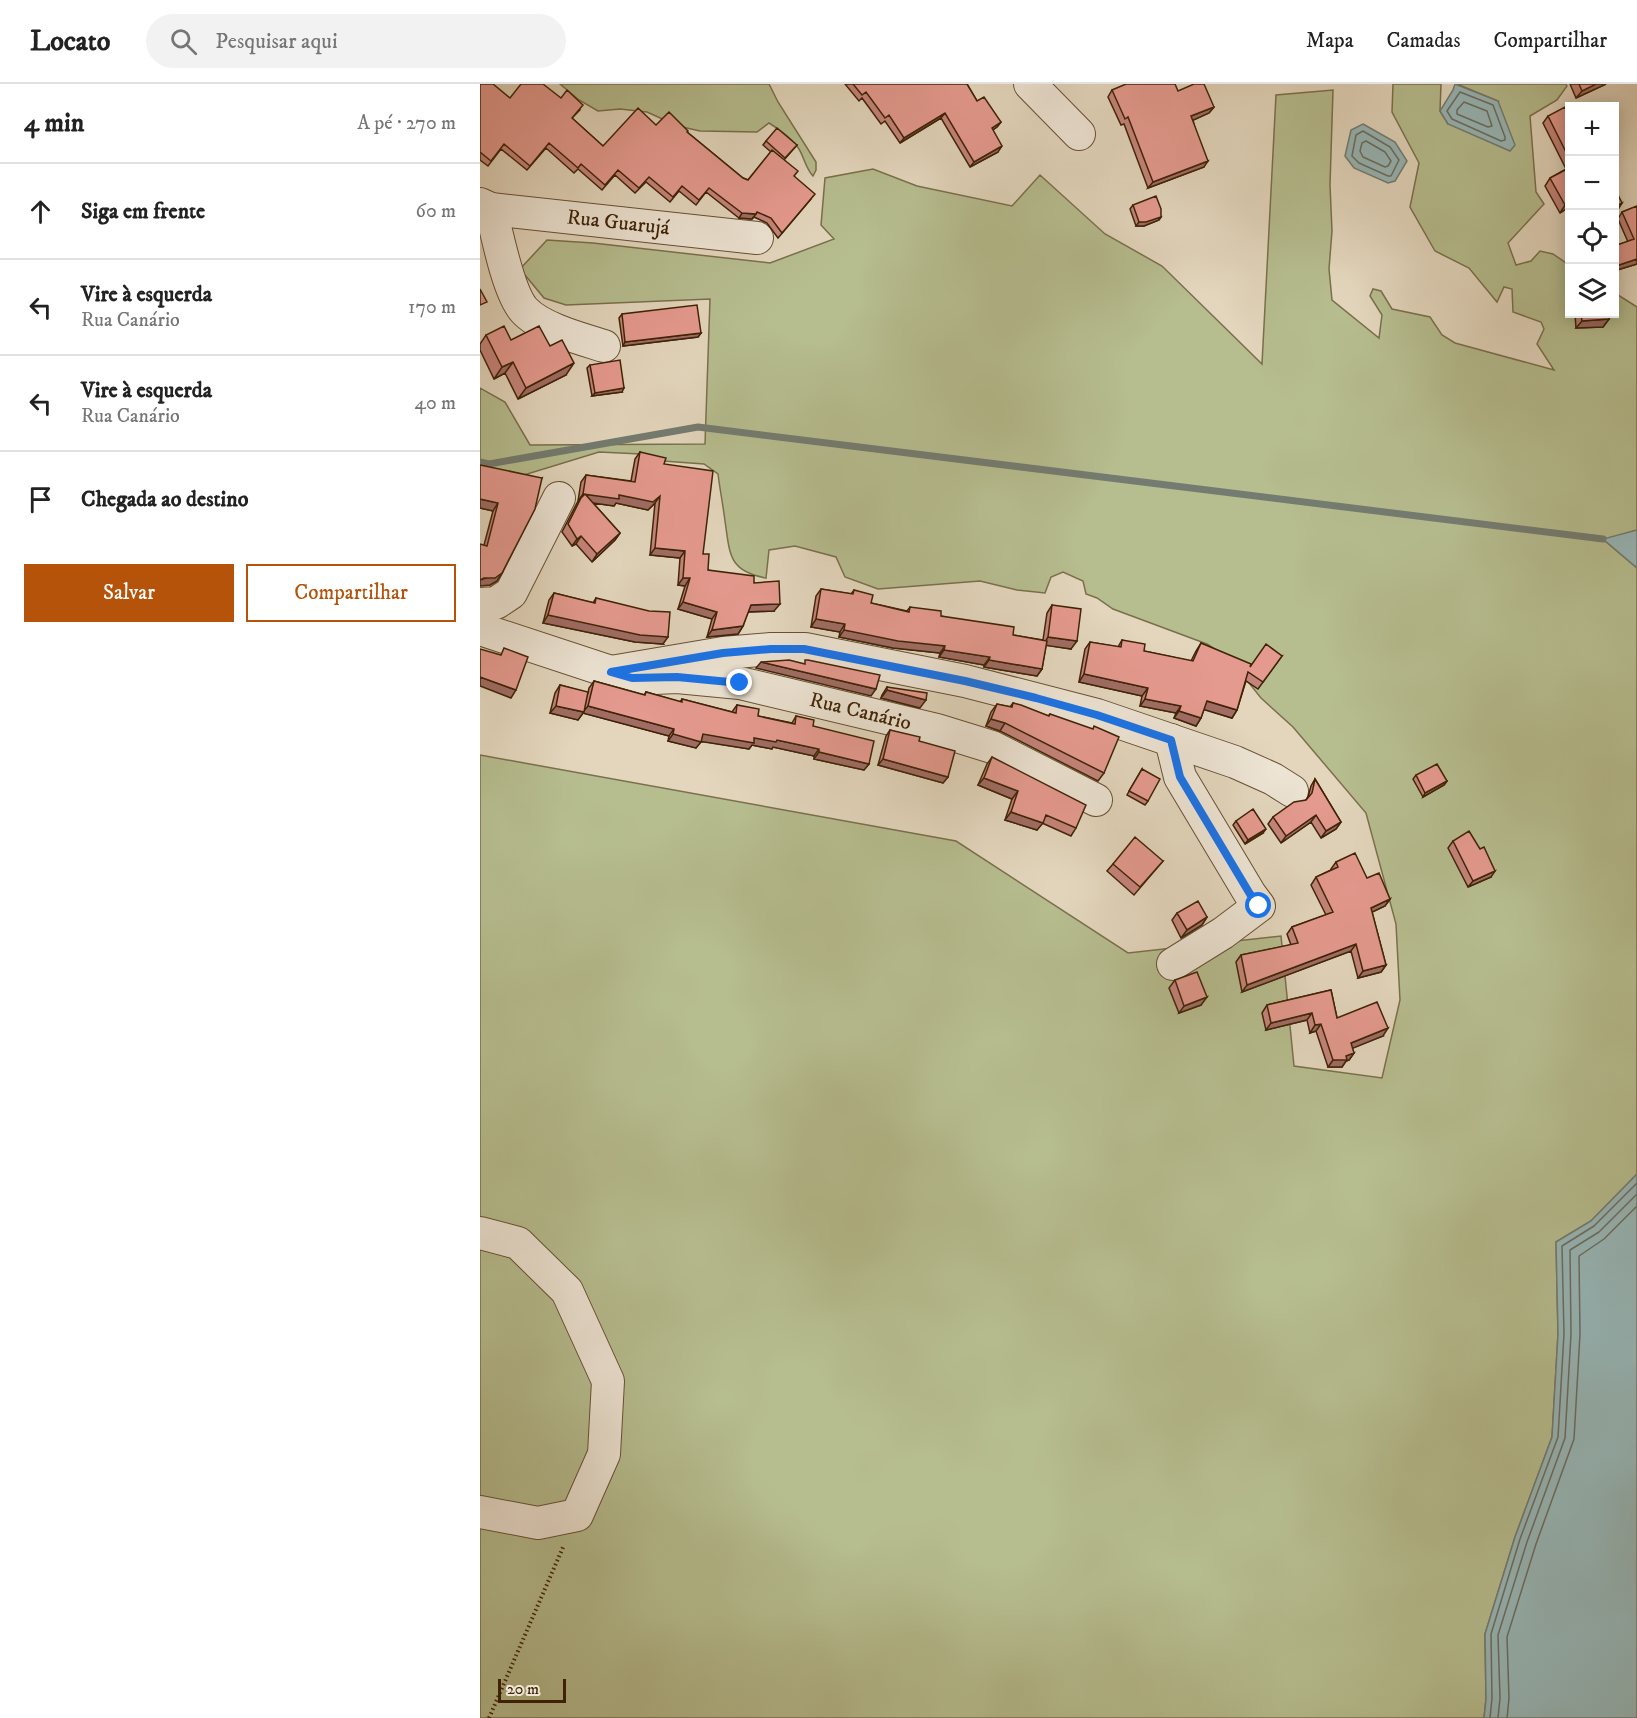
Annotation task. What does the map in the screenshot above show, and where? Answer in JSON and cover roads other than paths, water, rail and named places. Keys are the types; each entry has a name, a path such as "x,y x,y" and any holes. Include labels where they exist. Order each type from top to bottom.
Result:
{"street":[{"path":"1030,84 1079,134"},
{"path":"485,206 510,283 524,310 550,328 604,346"},
{"name":"Rua Guarujá","path":"485,206 757,238"},
{"path":"480,604 496,603 511,593 559,498"},
{"name":"Rua Canário","path":"480,629 632,678 677,677 740,683 937,730 992,747 1095,800"},
{"name":"Rua Canário","path":"611,672 723,653 804,649 965,681 1097,715 1235,762 1273,779 1292,791"},
{"path":"1171,740 1180,777 1259,906 1223,933 1173,964"},
{"path":"480,1233 518,1243 567,1291 608,1381 604,1454 577,1515 538,1523 480,1512"}],"water":[{"path":"1455,84 1498,101 1515,145 1510,151 1448,124 1440,111"},
{"path":"1363,124 1395,142 1407,161 1395,181 1388,183 1354,168 1345,156 1351,130"},
{"path":"1637,530 1637,568 1603,539"},
{"path":"1637,1174 1637,1718 1484,1718 1485,1634 1515,1537 1552,1437 1558,1334 1556,1242 1591,1221"}],"waterway":[{"path":"480,462 489,464 698,427 1603,539"}]}
